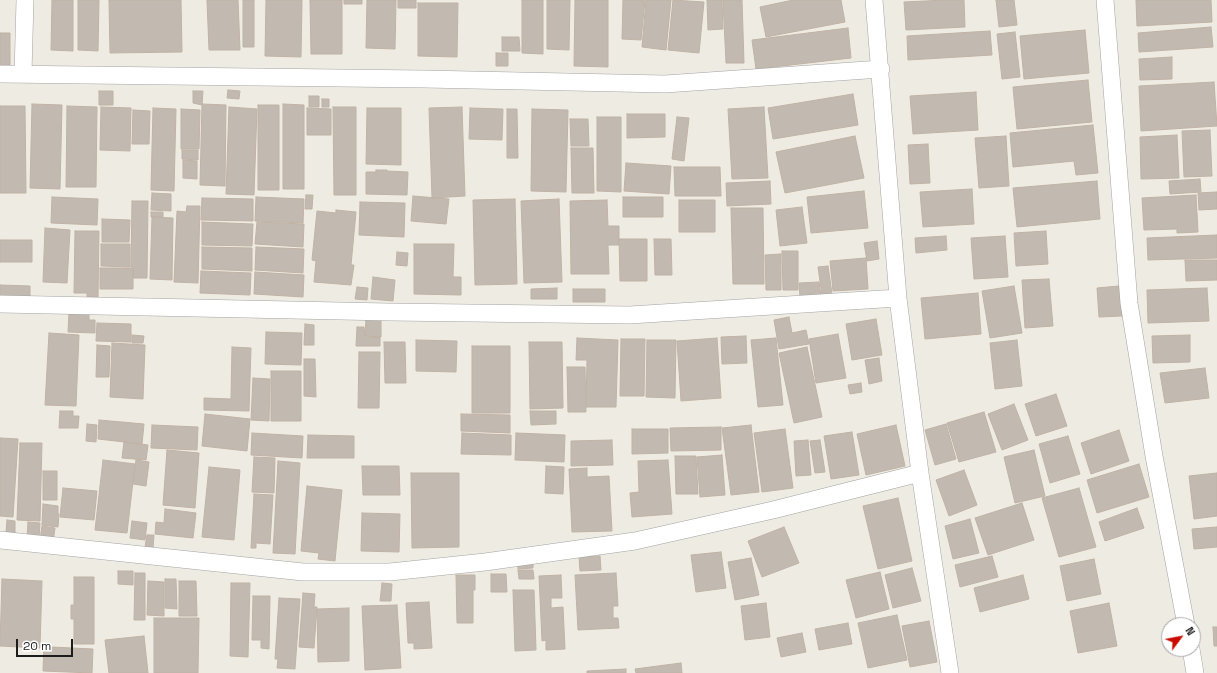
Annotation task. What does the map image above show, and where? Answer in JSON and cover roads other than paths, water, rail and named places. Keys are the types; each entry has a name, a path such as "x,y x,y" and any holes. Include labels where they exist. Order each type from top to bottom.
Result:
{"street":[{"path":"23,74 25,0"},
{"path":"874,0 881,69 898,298 920,473 950,673"},
{"path":"1105,0 1129,303 1154,456 1184,617"},
{"path":"0,74 392,78 665,84 881,69"},
{"path":"0,304 389,312 630,315 898,298"},
{"path":"0,540 303,572 390,572 485,562 635,541 773,510 920,473"},
{"path":"1192,657 1195,673"}]}
